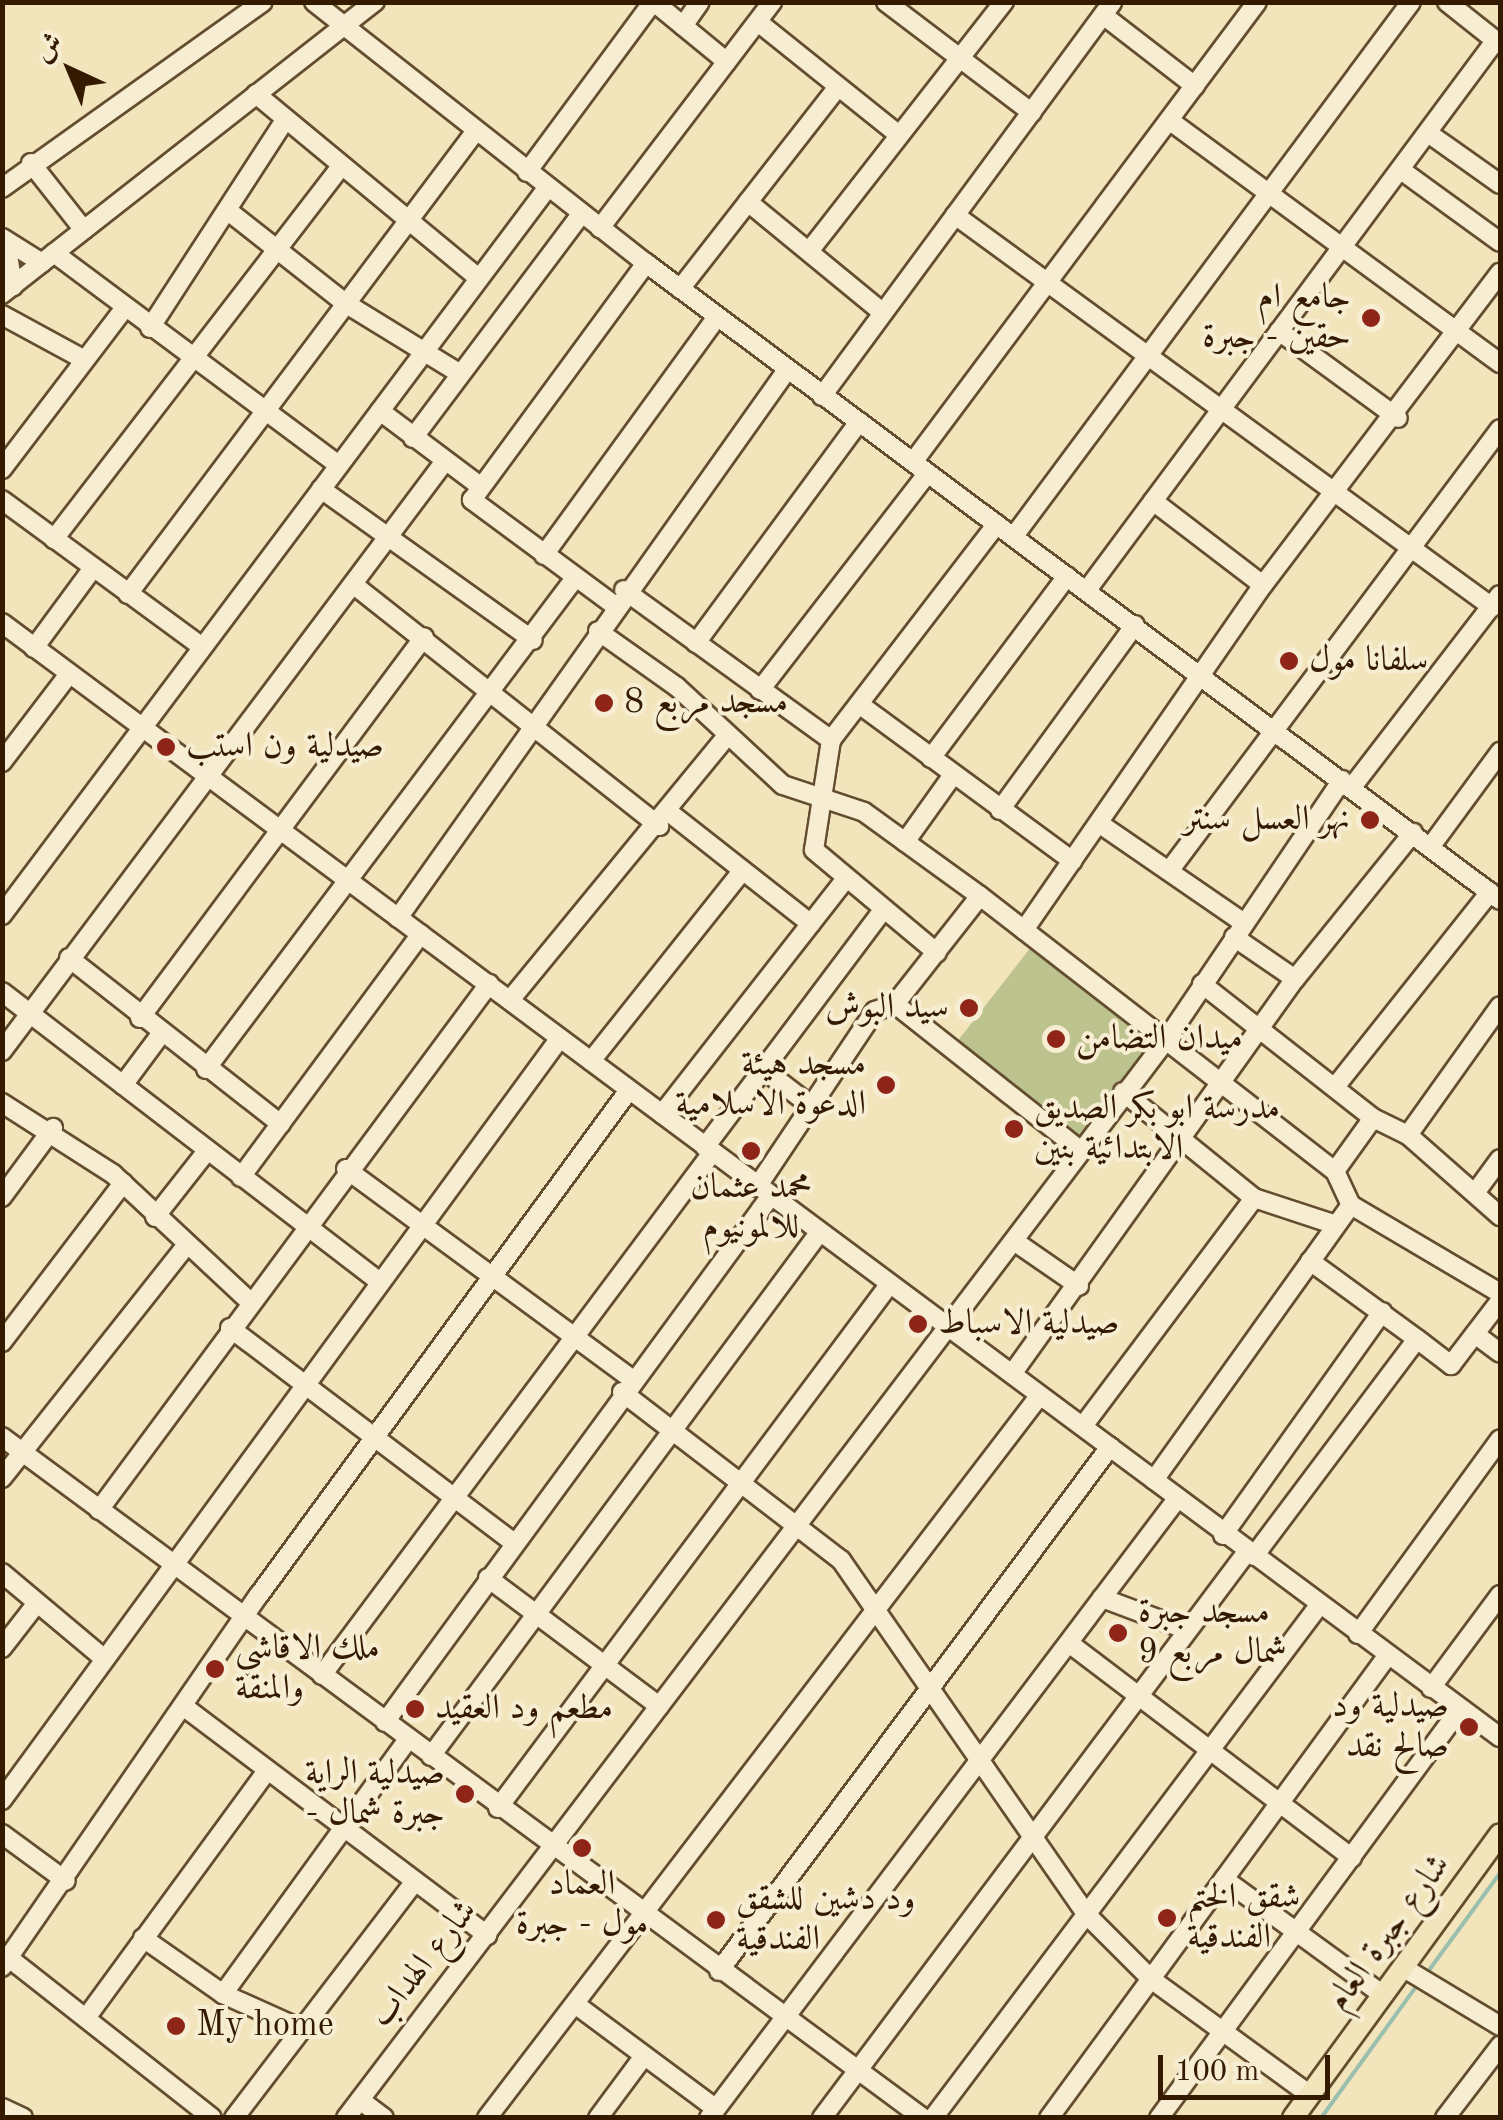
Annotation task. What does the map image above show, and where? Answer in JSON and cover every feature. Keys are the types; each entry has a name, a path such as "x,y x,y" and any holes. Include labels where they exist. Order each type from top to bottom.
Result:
{"main road":[{"name":"شارع جبرة العام","path":"1293,2118 1500,1834"}],"street":[{"path":"2,188 31,163 262,2"},
{"path":"314,2 475,132 787,370 1205,676 1496,896 1335,1087"},
{"path":"8,290 376,2"},
{"path":"527,172 654,2 726,62"},
{"path":"683,26 700,2"},
{"path":"600,228 772,2"},
{"path":"810,250 1004,2"},
{"path":"760,690 1048,285 1257,2"},
{"path":"1014,536 1411,2"},
{"path":"1087,590 1498,42 1447,2"},
{"path":"1470,20 1482,2"},
{"path":"893,4 1032,113"},
{"path":"822,396 1108,9 1195,86"},
{"path":"758,22 899,134"},
{"path":"680,288 838,87"},
{"path":"256,94 284,122 474,275"},
{"path":"1169,120 1500,362"},
{"path":"150,328 232,214 284,122"},
{"path":"128,594 475,132"},
{"path":"1428,133 1500,184"},
{"path":"31,163 84,230"},
{"path":"54,539 340,168"},
{"path":"1402,170 1500,242"},
{"path":"2,916 380,411 474,275 548,186"},
{"path":"748,202 882,312"},
{"path":"232,214 345,303 458,373"},
{"path":"414,438 458,373 581,214"},
{"path":"955,215 1411,548 1498,599"},
{"path":"8,290 4,240 48,258 124,309 338,465"},
{"path":"646,263 480,486 474,504 575,578 619,597 696,643 831,740"},
{"path":"1024,930 1205,676 1262,585 1398,418 1500,272"},
{"path":"2,469 124,309"},
{"path":"2,315 86,360"},
{"path":"544,555 717,317"},
{"path":"1280,331 1398,418"},
{"path":"398,918 534,726 619,597 787,370"},
{"path":"380,411 480,486"},
{"path":"696,643 858,422"},
{"path":"1169,872 1500,429"},
{"path":"2,1051 445,461"},
{"path":"321,489 532,640"},
{"path":"2,500 201,646"},
{"path":"1153,501 1262,585"},
{"path":"937,953 845,880 811,842 831,740 997,524"},
{"path":"34,648 93,568"},
{"path":"931,758 1067,576"},
{"path":"206,1069 352,884 575,578"},
{"path":"354,585 496,690 534,726 811,924"},
{"name":"شارع الهداب","path":"346,2118 554,1850 798,1522 1166,1040 1239,930 1347,783 1498,599"},
{"path":"2,624 1083,1426 1222,1535 1500,1737"},
{"path":"1000,810 1135,625"},
{"path":"598,630 783,784 822,797 905,842 980,896 1335,1171 1351,1205 1500,1293"},
{"path":"140,1018 424,637"},
{"path":"2,762 69,674"},
{"path":"859,704 1074,861"},
{"path":"510,1000 664,819 728,735"},
{"path":"1430,846 1500,752"},
{"path":"905,842 954,775"},
{"path":"1100,824 1169,872 1295,978"},
{"path":"1012,1374 1079,1286 1295,978 1413,833"},
{"path":"590,1061 742,871"},
{"path":"662,1114 845,880"},
{"path":"385,1722 764,1192 811,1106 875,1011 895,1004 980,896"},
{"path":"322,1675 883,910"},
{"path":"240,1177 421,934"},
{"path":"69,958 140,1018 281,1124"},
{"path":"99,1510 304,1224 489,984"},
{"path":"1202,984 1373,1118 1408,1135 1500,1216"},
{"path":"2,992 378,1280"},
{"path":"895,1004 1080,1150"},
{"path":"1408,1135 1500,1006"},
{"path":"123,1084 161,1034"},
{"path":"2,1800 171,1562 560,1038"},
{"path":"763,1069 811,1106"},
{"path":"212,2118 86,2018 6,1963 247,1620 629,1090"},
{"path":"1124,1092 1254,1198 1336,1225"},
{"path":"2,1103 53,1128 122,1183 249,1301"},
{"path":"1335,1171 1373,1118"},
{"path":"2,1197 53,1128"},
{"path":"155,1216 207,1151"},
{"path":"1475,1193 1500,1158"},
{"path":"346,1169 573,1335 670,1427 742,1476 798,1522 878,1606 979,1763 1086,1914 1151,1979 1310,2095"},
{"path":"2,1342 122,1183"},
{"path":"1083,1426 1254,1198"},
{"path":"1154,1480 1351,1205"},
{"path":"431,1756 533,1611 818,1233"},
{"path":"1014,1241 1079,1286"},
{"path":"2,1478 28,1456 186,1246"},
{"path":"1310,1262 1451,1364 1500,1301"},
{"path":"498,1808 742,1476 889,1285"},
{"path":"1222,1535 1382,1312"},
{"path":"230,1328 376,1442 514,1542"},
{"path":"1475,1334 1500,1353"},
{"path":"822,2118 1186,1630 1418,1339"},
{"path":"487,2118 639,1913 1040,1395"},
{"path":"2,1437 639,1913 923,2118"},
{"path":"1358,1634 1500,1439"},
{"path":"719,1971 1110,1447"},
{"path":"575,2004 712,2113 1176,1498"},
{"path":"2,1573 102,1657"},
{"path":"488,1578 659,1706"},
{"path":"1431,1688 1500,1595"},
{"path":"1102,1598 1186,1630"},
{"path":"2,1648 37,1603"},
{"path":"933,2118 1320,1604"},
{"path":"1069,1643 1352,1858"},
{"path":"1049,2118 1388,1656"},
{"path":"187,1709 488,1935"},
{"path":"1160,2118 1290,1930 1352,1858 1460,1709"},
{"path":"223,1994 408,1739"},
{"path":"86,2018 267,1771"},
{"path":"2,1834 66,1881"},
{"path":"1224,1879 1384,1995"},
{"path":"234,2118 415,1881"},
{"path":"143,1938 223,1994 299,2028"},
{"path":"1404,1968 1500,2026"},
{"path":"1446,2118 1500,2046"},
{"path":"600,2117 644,2056"},
{"path":"360,2100 384,2118"},
{"path":"2,2108 24,2118"}],"green space":[{"name":"ميدان التضامن","path":"1035,942 1158,1038 1080,1137 957,1041"}],"waterway":[{"path":"1427,1973 1500,1873"},
{"path":"1321,2118 1418,1984"}],"place":[{"name":"جامع ام حقين - جبرة","path":"1371,318"},
{"name":"سلفانا مول","path":"1289,661"},
{"name":"مسجد مربع 8","path":"604,703"},
{"name":"صيدلية ون استب","path":"166,747"},
{"name":"نهر العسل سنتر","path":"1370,820"},
{"name":"سيد البوش","path":"969,1008"},
{"name":"ميدان التضامن","path":"1056,1039"},
{"name":"مسجد هيئة الدعوة الاسلامية","path":"886,1085"},
{"name":"مدرسة ابو بكر الصديق الابتدائية بنين","path":"1014,1129"},
{"name":"محمد عثمان للالمونيوم","path":"751,1151"},
{"name":"صيدلية الاسباط","path":"918,1324"},
{"name":"مسجد جبرة شمال مربع 9","path":"1118,1633"},
{"name":"ملك الاقاشي والمنقة","path":"215,1669"},
{"name":"مطعم ود العقيد","path":"415,1709"},
{"name":"صيدلية ود صالح نقد","path":"1469,1727"},
{"name":"صيدلية الراية - جبرة شمال","path":"465,1794"},
{"name":"العماد مول - جبرة","path":"582,1848"},
{"name":"شقق الختم الفندقية","path":"1167,1918"},
{"name":"ود دشين للشقق الفندقية","path":"716,1920"},
{"name":"My home","path":"176,2026"}]}
